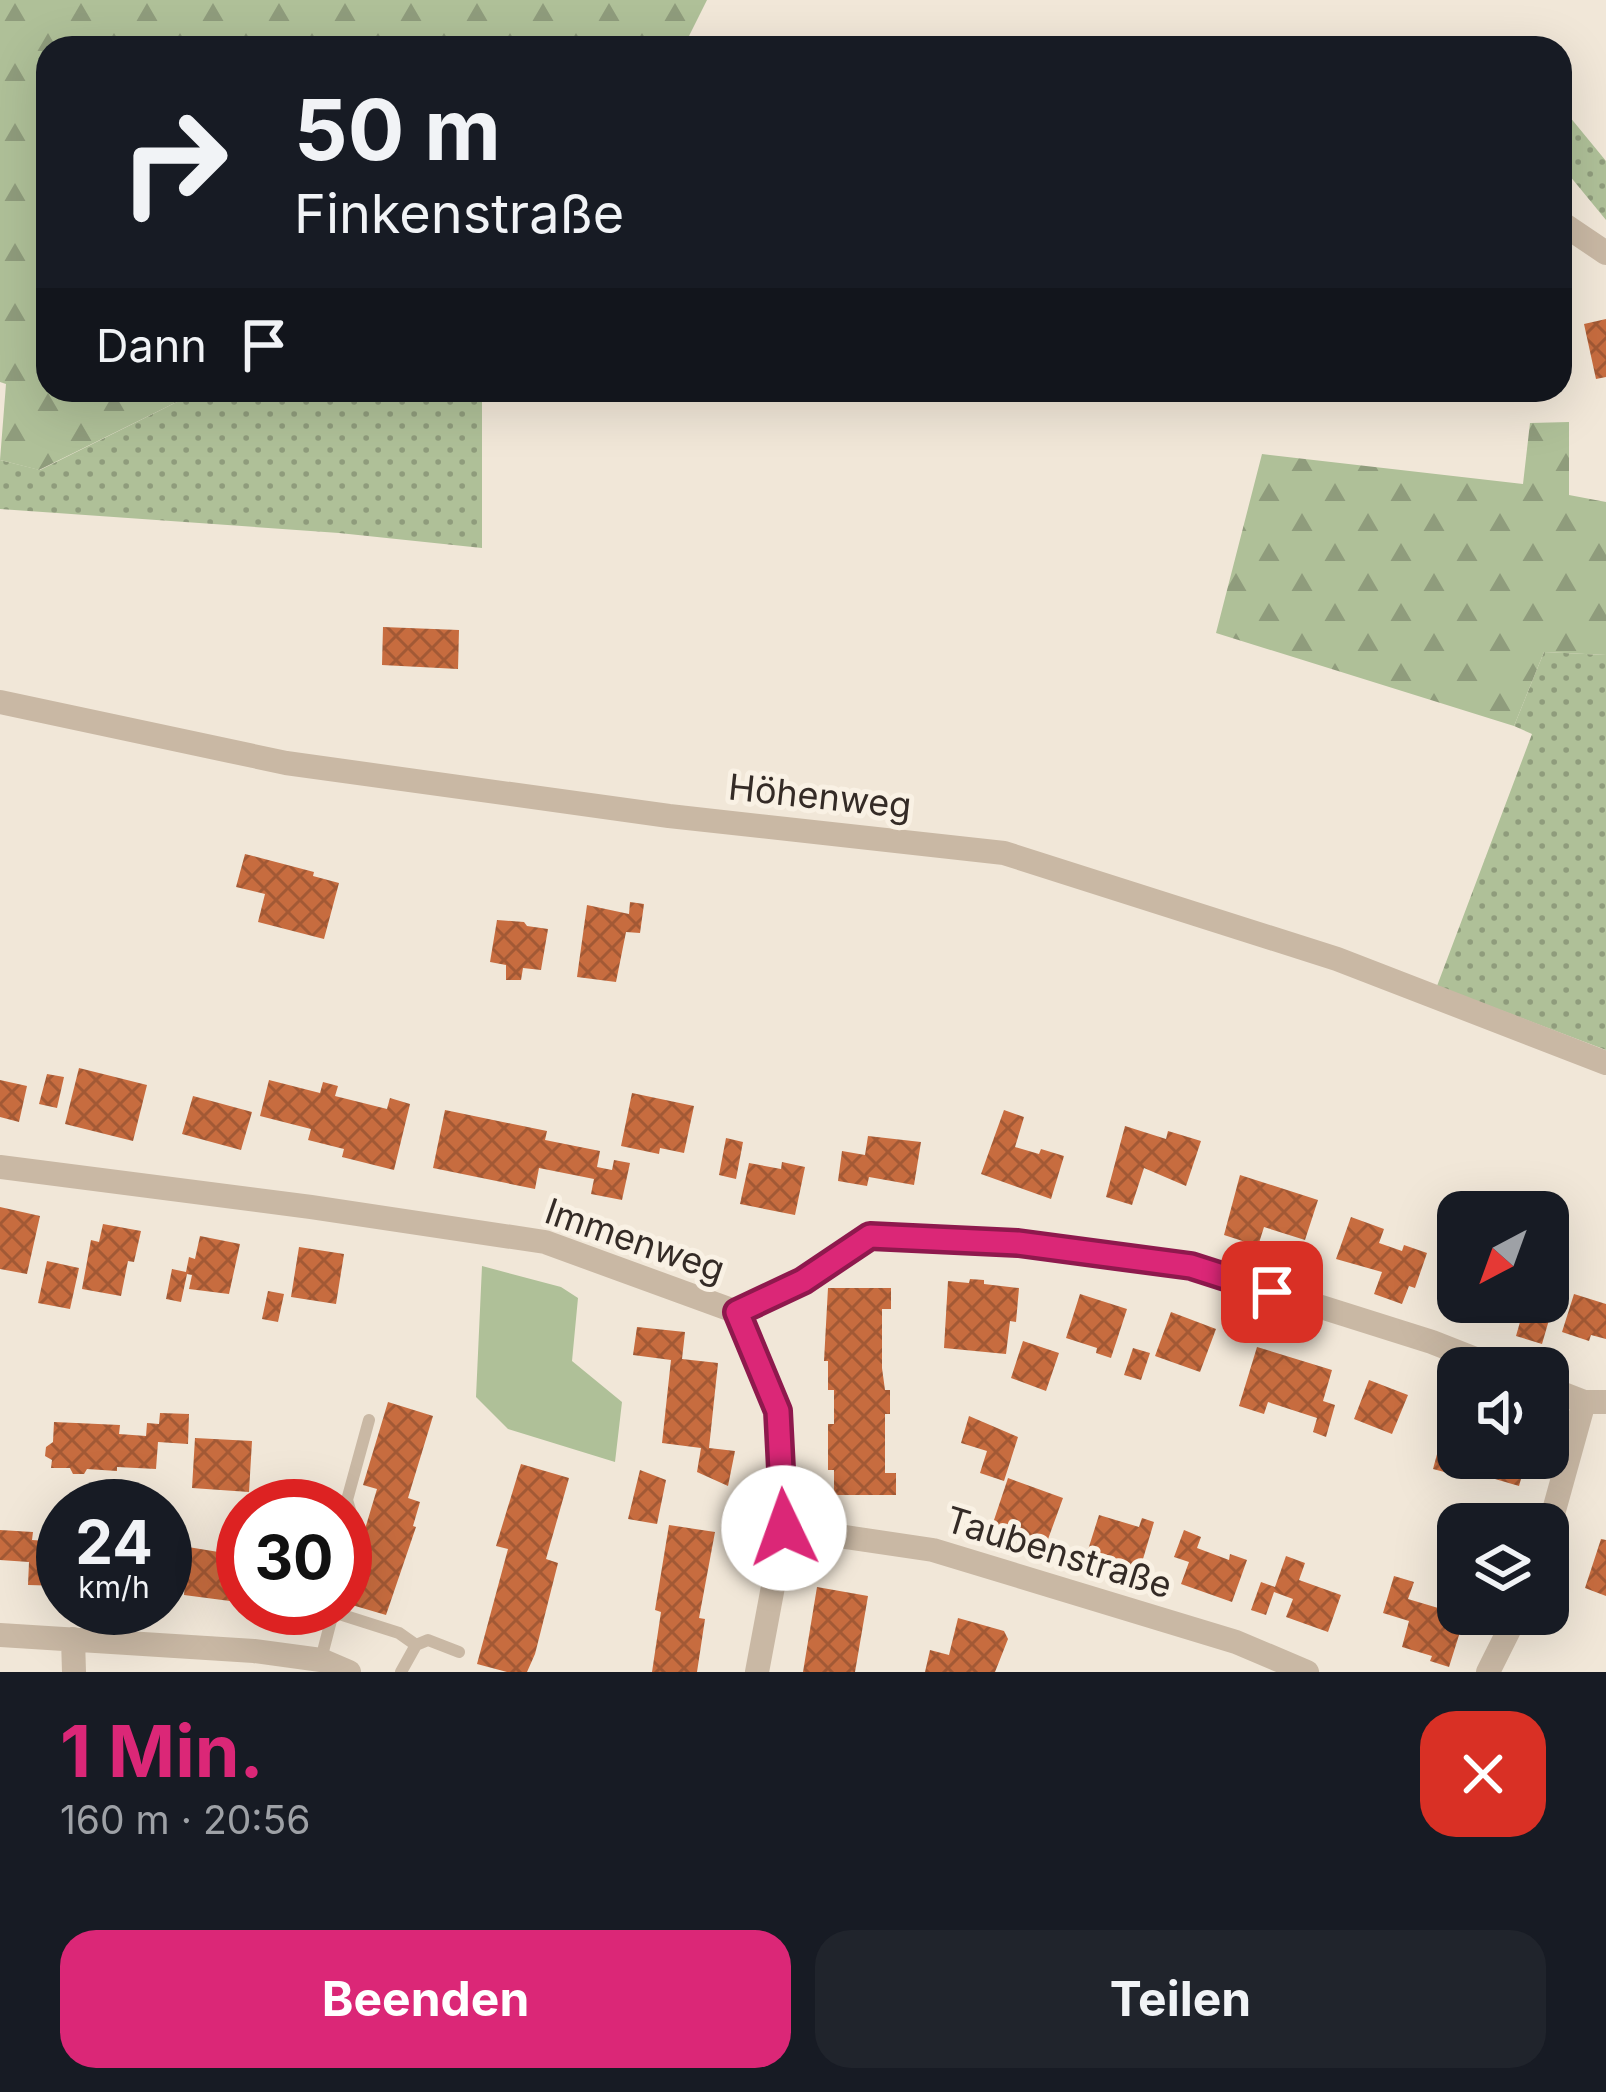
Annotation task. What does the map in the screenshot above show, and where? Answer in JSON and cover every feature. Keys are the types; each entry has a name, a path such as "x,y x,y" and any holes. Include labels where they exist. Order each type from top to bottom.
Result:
{"street":[{"path":"1572,230 1606,253"},
{"name":"Höhenweg","path":"0,702 286,763 670,816 1004,853 1337,959 1606,1063"},
{"name":"Immenweg","path":"0,1167 544,1242 737,1312 778,1411 784,1528 757,1672"},
{"path":"737,1312 803,1281 870,1236 1018,1243 1191,1266 1445,1347"},
{"path":"1558,1503 1595,1402"},
{"name":"Taubenstraße","path":"784,1528 933,1550 1236,1642 1307,1672"},
{"path":"0,1635 254,1651 321,1660 350,1672"},
{"path":"1488,1672 1506,1635"},
{"path":"73,1639 74,1672"}],"lane":[{"path":"353,1479 369,1420"},
{"path":"372,1624 416,1645"},
{"path":"121,1642 122,1635"},
{"path":"321,1660 327,1635"},
{"path":"401,1672 416,1645 428,1640 459,1652"}],"green space":[{"path":"0,0 707,0 689,36 36,36 36,402 177,402 39,470 0,460 6,384 0,382"},
{"path":"1572,120 1606,161 1606,220 1572,179"},
{"path":"177,402 482,402 482,548 0,509 0,460 40,470"},
{"path":"1569,422 1569,495 1606,502 1606,655 1544,652 1514,726 1216,633 1262,454 1523,484 1530,423"},
{"path":"1544,652 1606,655 1606,1050 1437,986 1532,734 1514,726"},
{"path":"482,1266 561,1287 578,1298 572,1361 622,1402 615,1462 508,1429 476,1397"}],"building":[{"path":"1606,319 1606,377 1596,379 1584,324"},
{"path":"383,627 459,630 458,669 382,665"},
{"path":"245,854 339,883 324,939 258,922 265,894 236,887"},
{"path":"630,902 644,904 640,933 626,932 616,982 577,977 587,905 629,914"},
{"path":"497,920 548,929 541,970 523,968 521,980 506,980 506,965 490,962"},
{"path":"79,1068 147,1085 133,1141 65,1124"},
{"path":"47,1074 64,1077 57,1108 39,1104"},
{"path":"0,1080 27,1086 19,1122 0,1117"},
{"path":"269,1080 320,1093 323,1082 338,1086 335,1096 387,1109 390,1098 410,1104 394,1170 342,1157 344,1149 308,1140 311,1129 260,1116"},
{"path":"632,1093 694,1106 684,1153 660,1148 659,1154 621,1146"},
{"path":"193,1096 252,1112 241,1150 182,1134"},
{"path":"445,1110 547,1131 545,1140 600,1151 597,1167 612,1170 614,1160 630,1163 622,1200 591,1194 594,1179 539,1168 535,1189 433,1168"},
{"path":"1004,1110 1024,1117 1015,1147 1064,1156 1051,1199 981,1174"},
{"path":"1125,1126 1166,1139 1168,1131 1201,1141 1186,1186 1144,1168 1132,1205 1106,1197"},
{"path":"868,1136 921,1142 914,1185 869,1177 867,1186 838,1181 842,1151 865,1155"},
{"path":"726,1138 743,1142 736,1179 719,1175"},
{"path":"782,1162 805,1167 795,1215 740,1204 749,1163 781,1169"},
{"path":"1240,1175 1318,1200 1305,1240 1264,1227 1258,1246 1224,1235"},
{"path":"0,1207 40,1216 27,1274 0,1269"},
{"path":"1351,1217 1384,1229 1379,1243 1427,1253 1415,1288 1409,1286 1402,1304 1374,1294 1382,1272 1336,1259"},
{"path":"103,1224 141,1231 134,1262 128,1261 121,1296 82,1289 91,1240 99,1242"},
{"path":"200,1236 240,1244 229,1294 189,1289 192,1275 187,1274 181,1302 166,1299 172,1269 186,1272 189,1257 195,1259"},
{"path":"299,1247 344,1254 336,1304 291,1297"},
{"path":"47,1261 79,1268 70,1309 38,1303"},
{"path":"970,1279 1019,1288 1016,1322 1010,1321 1006,1354 944,1348 948,1281 969,1283"},
{"path":"828,1288 891,1288 891,1309 882,1309 882,1368 885,1390 890,1390 885,1473 896,1473 896,1495 834,1495 834,1470 828,1470 828,1424 834,1424 834,1390 828,1390 828,1361 824,1361"},
{"path":"268,1291 284,1294 278,1322 262,1319"},
{"path":"1080,1294 1127,1309 1111,1358 1066,1338"},
{"path":"1574,1294 1606,1304 1606,1339 1591,1335 1589,1341 1562,1332 1569,1323"},
{"path":"1171,1312 1216,1329 1200,1372 1155,1356"},
{"path":"1520,1323 1548,1323 1542,1344 1516,1336"},
{"path":"637,1327 685,1332 682,1359 718,1363 709,1448 735,1451 728,1486 697,1472 701,1448 662,1443 671,1360 633,1355"},
{"path":"1023,1341 1059,1353 1046,1391 1011,1378"},
{"path":"1257,1347 1332,1370 1323,1401 1335,1405 1326,1437 1313,1432 1317,1418 1268,1402 1264,1414 1239,1406"},
{"path":"1133,1348 1150,1353 1141,1380 1124,1375"},
{"path":"1369,1380 1408,1395 1392,1434 1354,1419"},
{"path":"388,1402 433,1416 408,1498 420,1502 416,1527 386,1615 372,1611 372,1506 377,1489 372,1488 372,1479 365,1479"},
{"path":"160,1413 189,1414 188,1444 158,1442 156,1469 117,1467 117,1471 87,1469 84,1474 73,1474 70,1468 51,1468 52,1460 45,1456 53,1442 54,1422 120,1425 119,1434 146,1436 147,1423 159,1424"},
{"path":"969,1416 1018,1437 1004,1481 980,1473 987,1451 961,1443"},
{"path":"195,1438 252,1441 250,1479 216,1479 216,1490 192,1488"},
{"path":"521,1464 569,1478 546,1559 558,1563 535,1654 527,1672 507,1672 477,1664 508,1549 496,1546"},
{"path":"640,1470 666,1480 657,1524 628,1519"},
{"path":"1008,1478 1063,1498 1047,1542 993,1523"},
{"path":"1495,1479 1521,1479 1519,1486"},
{"path":"1099,1515 1139,1527 1142,1518 1154,1522 1140,1569 1087,1553"},
{"path":"669,1525 715,1532 699,1618 705,1619 697,1672 652,1672 661,1612 655,1610"},
{"path":"0,1530 33,1532 36,1585 28,1585 29,1562 0,1560"},
{"path":"1184,1530 1201,1537 1197,1548 1229,1560 1230,1554 1247,1560 1232,1602 1181,1584 1189,1562 1174,1557"},
{"path":"1601,1539 1606,1540 1606,1596 1585,1588"},
{"path":"192,1548 216,1552 216,1599 192,1596"},
{"path":"1286,1556 1305,1563 1299,1580 1341,1595 1328,1632 1286,1617 1293,1599 1274,1592 1266,1615 1251,1610 1261,1582 1275,1587"},
{"path":"1394,1576 1414,1582 1408,1599 1437,1608 1437,1635 1459,1635 1449,1667 1402,1647 1409,1621 1383,1613"},
{"path":"817,1587 868,1596 855,1672 803,1672"},
{"path":"958,1618 1004,1631 1008,1639 995,1672 925,1672 930,1650 949,1655"}],"route":[{"path":"784,1528 778,1411 737,1312 803,1281 870,1236 1018,1243 1191,1266 1272,1292"}]}
